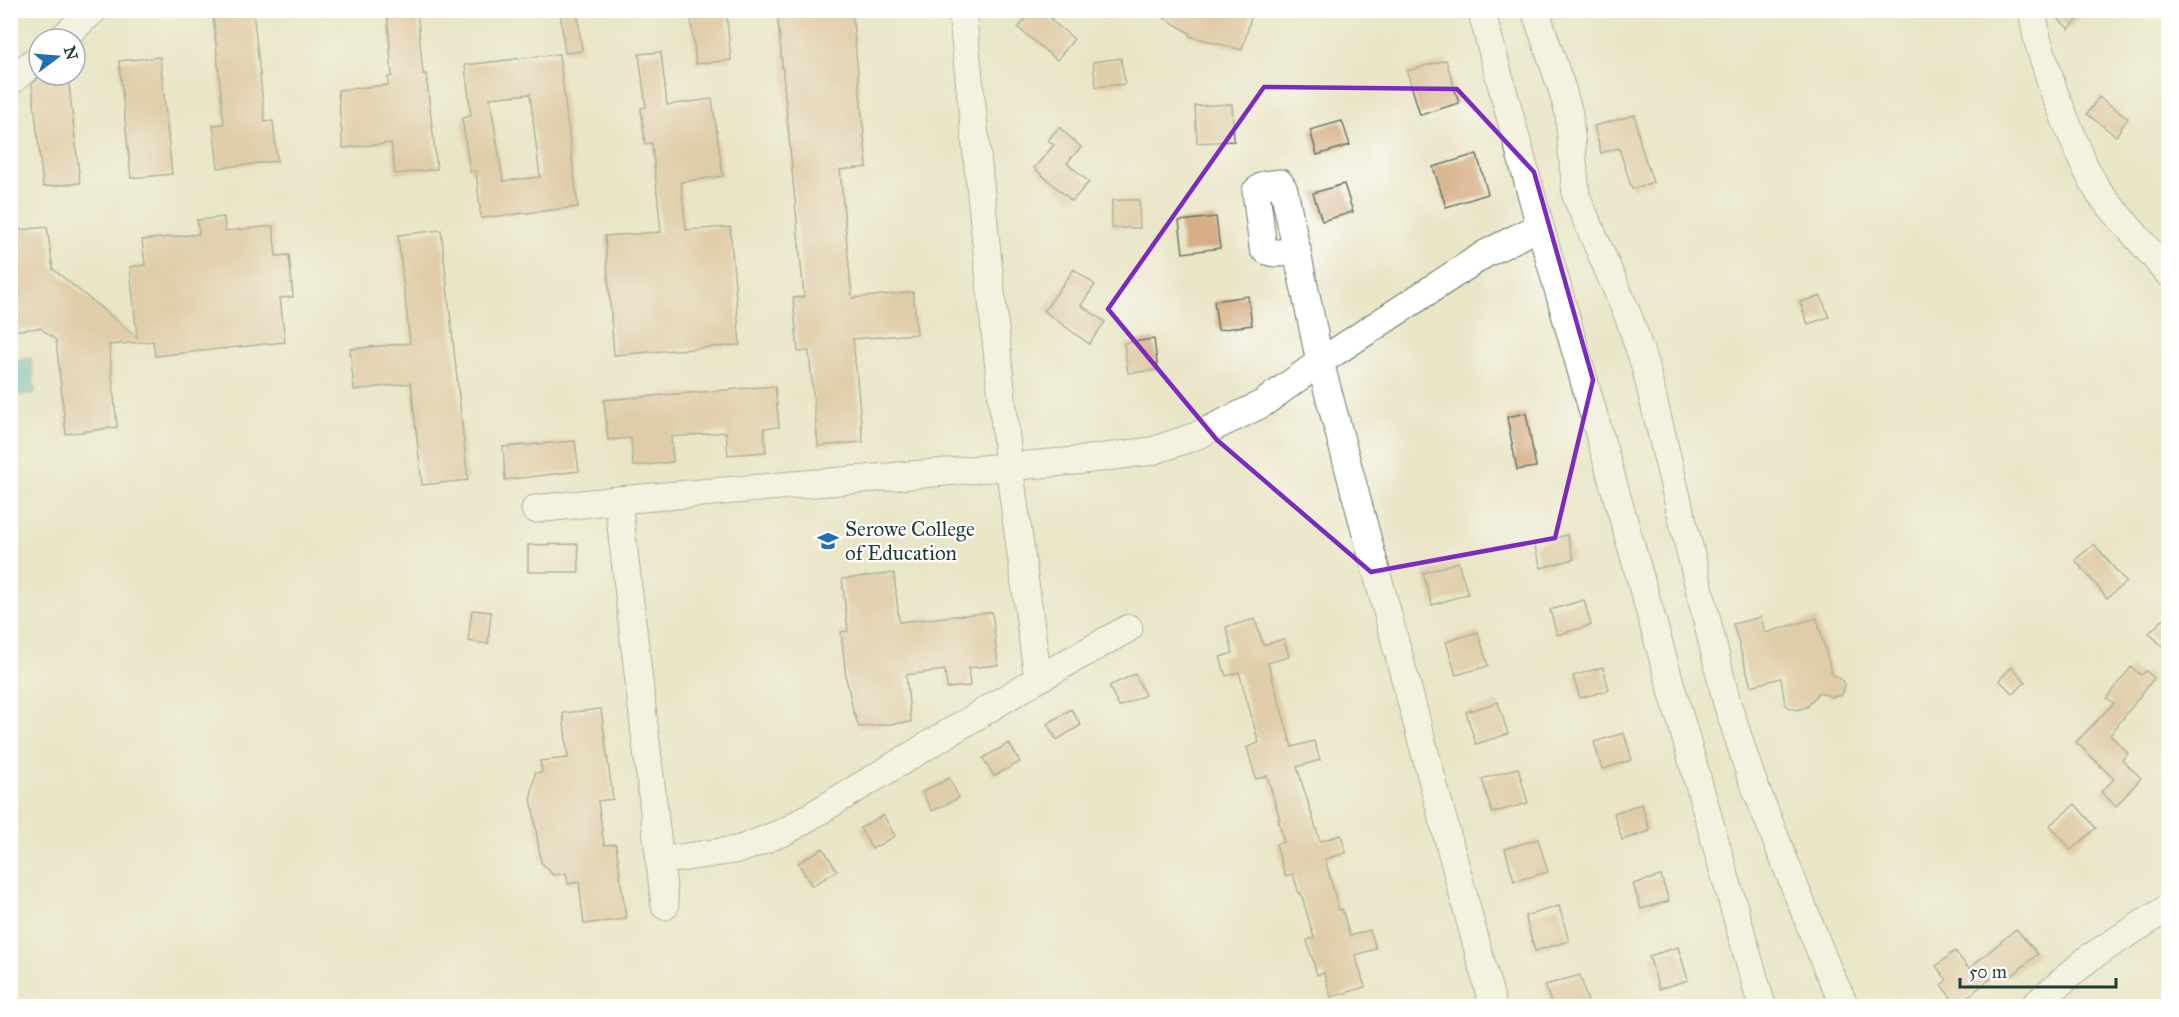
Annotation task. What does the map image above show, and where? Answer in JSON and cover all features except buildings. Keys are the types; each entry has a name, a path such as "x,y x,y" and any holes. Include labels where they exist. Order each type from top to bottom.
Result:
{"street":[{"path":"75,27 94,10"},
{"path":"963,10 1009,466 1038,679"},
{"path":"1481,10 1540,226 1762,1006"},
{"path":"1535,10 1569,114 1576,196 1629,318 1645,366 1727,704 1755,785 1827,968 1845,1006"},
{"path":"2032,10 2037,38 2054,92 2084,165 2099,193 2169,273"},
{"path":"10,82 27,67"},
{"path":"536,509 1075,461 1152,451 1185,440 1262,404 1320,362 1485,254 1540,226"},
{"path":"1297,249 1320,362 1493,1006"},
{"path":"618,500 665,906"},
{"path":"659,861 741,849 786,831 1038,679 1129,628"},
{"path":"2034,1006 2089,958 2169,908"}],"highlighted area":[{"path":"1264,87 1457,89 1534,172 1593,380 1555,538 1371,572 1217,440 1108,309"}],"water":[{"path":"31,358 35,393 11,396 11,361"}],"place":[{"name":"Serowe College of Education","path":"828,541"}]}
